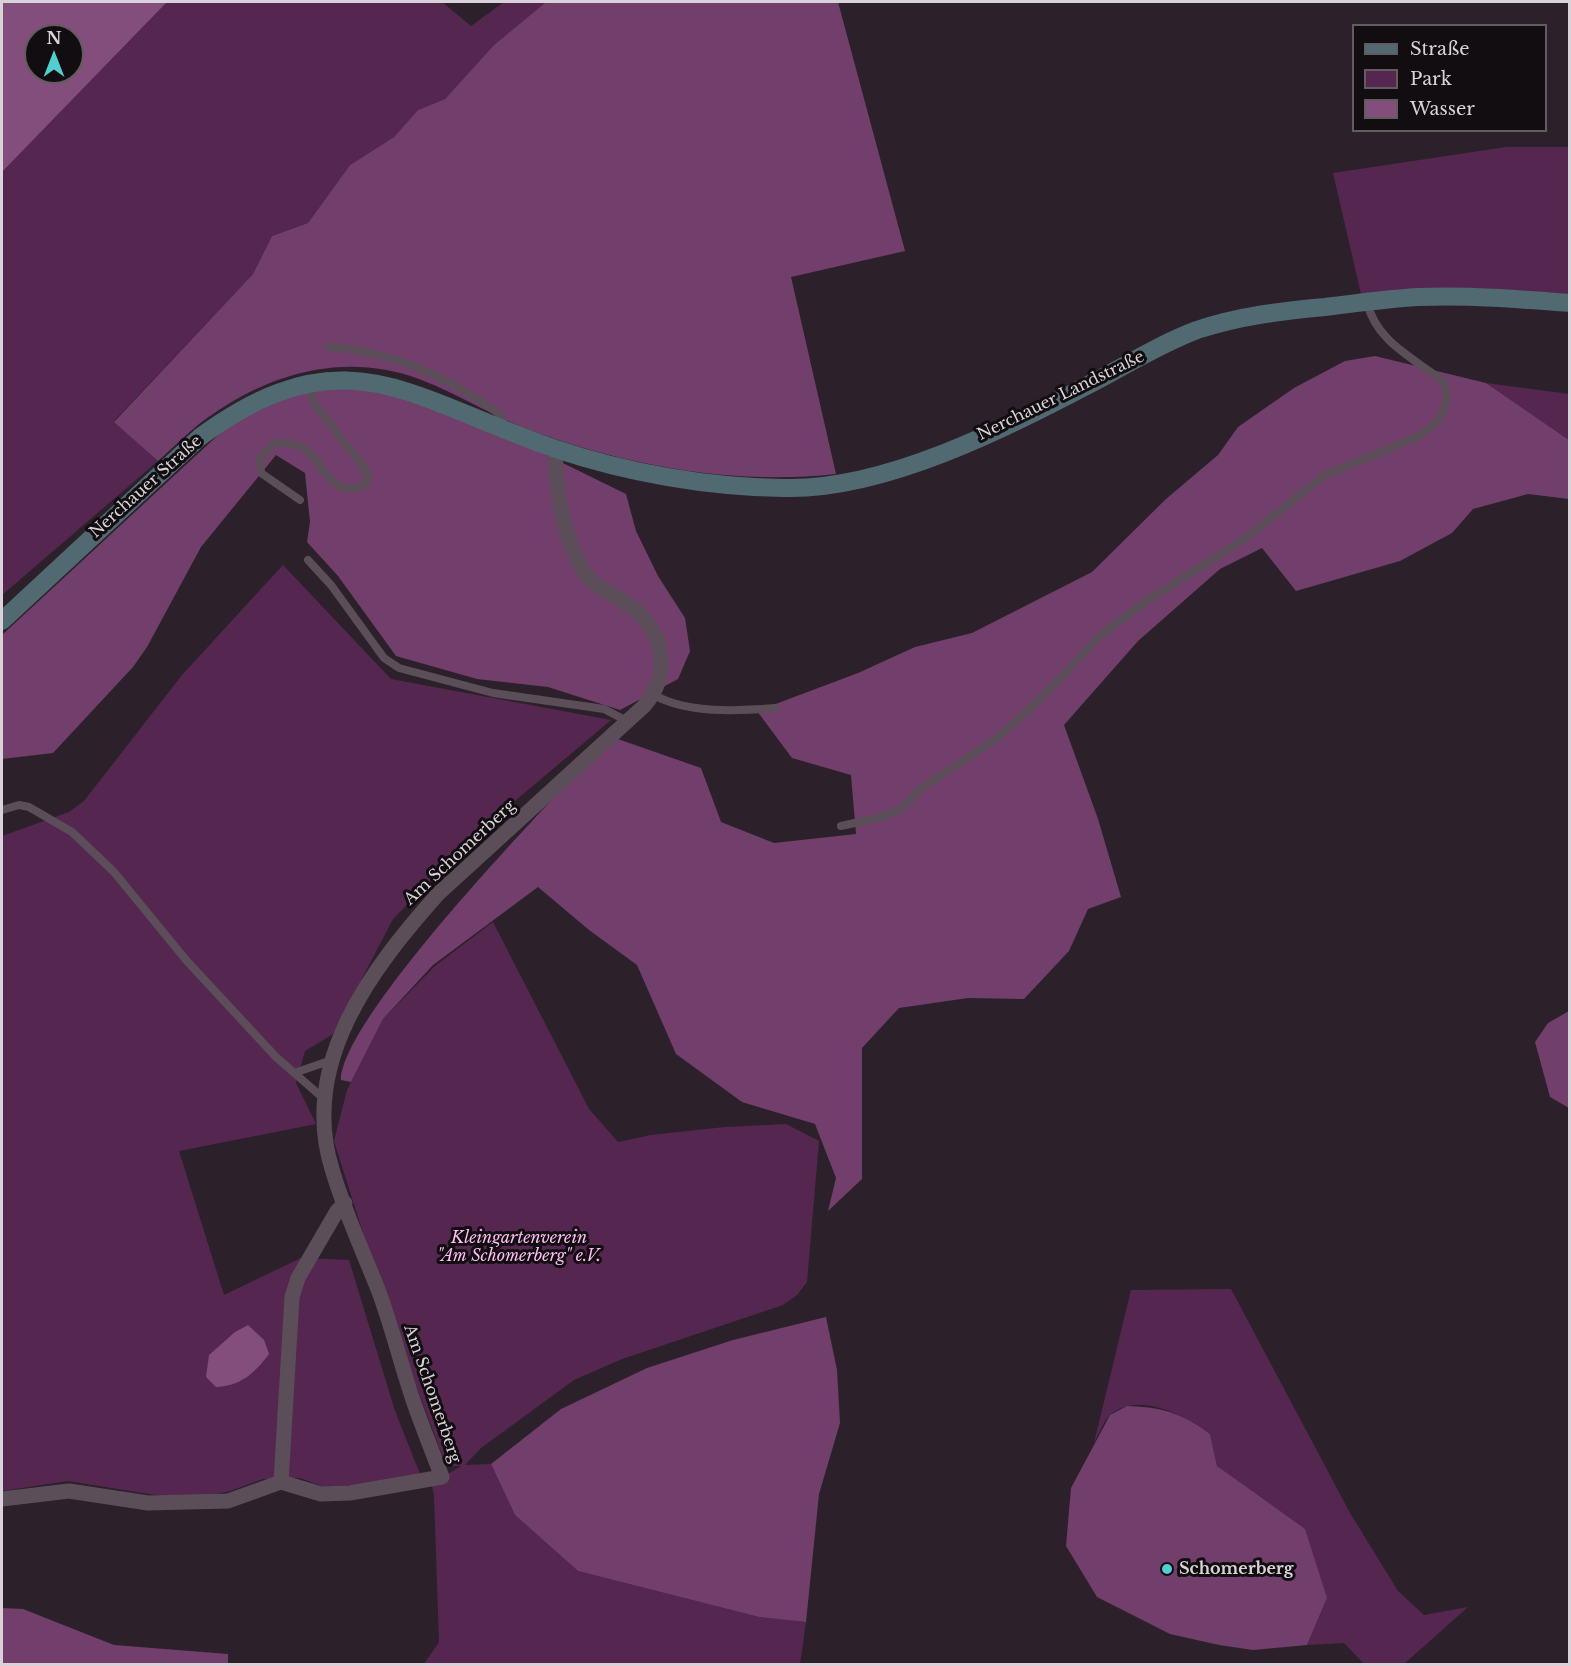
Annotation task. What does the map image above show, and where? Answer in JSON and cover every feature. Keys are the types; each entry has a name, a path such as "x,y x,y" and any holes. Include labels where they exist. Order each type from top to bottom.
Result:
{"main road":[{"name":"Nerchauer Landstraße","path":"557,449 600,462 720,483 783,489 830,486 911,465 1059,400 1195,331 1252,316 1418,297 1469,297 1569,303"},
{"name":"Nerchauer Straße","path":"2,621 200,437 230,415 270,394 310,382 351,380 393,386 557,449"}],"street":[{"path":"557,449 554,465 567,529 588,577 634,609 654,632 661,653 663,671 654,695"},
{"name":"Am Schomerberg","path":"281,1482 321,1494 331,1494 350,1493 442,1477 414,1401 381,1298 331,1168 324,1128 327,1080 340,1032 367,982 438,894 654,695"},
{"path":"2,1499 69,1491 148,1503 228,1501 281,1482 292,1297 298,1278 337,1211 345,1203"}],"lane":[{"path":"841,826 882,817 901,809 920,789 996,739 1037,702 1102,634 1148,600 1243,540 1325,475 1419,436 1437,422 1447,397 1444,382 1390,344 1371,319 1367,302"},
{"path":"329,347 356,348 435,374 498,414 503,421 502,429"},
{"path":"300,500 261,473 260,458 274,443 292,443 309,449 338,486 354,489 365,484 368,473 313,402 310,382"},
{"path":"308,560 331,585 384,658 399,668 493,693 604,709 627,720"},
{"path":"654,695 687,706 748,710 775,708"},
{"path":"2,810 19,805 29,807 72,832 114,872 186,960 268,1048 297,1072 326,1101"},
{"path":"297,1072 333,1059"}],"green space":[{"path":"167,2 442,2 471,26 504,2 546,2 494,45 445,99 418,110 394,137 350,165 308,223 272,236 253,274 114,421 158,461 2,595 2,172"},
{"path":"1506,147 1569,147 1569,294 1476,288 1361,294 1333,173"},
{"path":"1486,383 1569,394 1569,440"},
{"path":"283,565 391,679 611,720 490,822 393,919 333,1034 305,1051 296,1083 316,1124 179,1151 224,1295 301,1258 349,1260 395,1411 420,1474 360,1485 325,1487 300,1478 263,1479 227,1492 191,1497 168,1497 68,1481 2,1491 2,836 69,812 84,801 182,675"},
{"name":"Kleingartenverein \"Am Schomerberg\" e.V.","path":"493,922 589,1109 618,1142 651,1135 725,1127 786,1124 819,1141 807,1282 797,1295 783,1305 622,1359 574,1380 481,1448 465,1465 491,1464 515,1515 578,1571 759,1617 806,1622 800,1664 424,1664 439,1642 434,1495 431,1483 462,1466 446,1466 383,1296 334,1141 347,1090 383,1019 435,966"},
{"path":"1231,1289 1350,1513 1398,1591 1424,1615 1468,1607 1404,1664 1364,1664 1344,1643 1307,1645 1327,1598 1257,1497 1217,1466 1210,1434 1175,1414 1148,1405 1135,1405 1111,1414 1094,1443 1131,1290"}],"shaded area":[{"path":"546,2 838,2 905,251 791,277 836,474 799,477 723,475 647,464 538,433 419,379 392,371 365,367 338,367 312,371 286,377 260,387 236,399 206,419 158,461 114,422 253,274 272,236 308,223 350,165 394,137 418,110 445,99 494,45"},
{"path":"1375,356 1486,383 1569,440 1569,499 1528,494 1473,509 1452,533 1400,561 1296,591 1262,548 1220,569 1138,641 1064,725 1098,819 1121,897 1088,909 1069,951 1024,999 968,998 899,1008 862,1048 862,1179 828,1211 836,1178 815,1124 742,1102 676,1054 637,965 589,930 538,887 433,965 383,1019 351,1082 341,1080 351,1049 377,1006 414,957 503,852 612,737 701,768 721,822 774,843 856,834 851,775 792,758 757,711 858,673 915,647 972,633 1092,572 1166,499 1218,455 1238,427 1294,388 1345,361"},
{"path":"374,385 469,417 626,494 636,531 658,576 685,618 690,651 678,679 620,710 548,687 477,679 396,656 338,576 307,542 310,522 305,473 276,455 201,547 147,647 133,667 53,753 2,759 2,635 230,424 301,391"},
{"path":"1569,1011 1569,1108 1550,1097 1535,1042 1548,1023"},
{"path":"826,1317 837,1370 840,1423 819,1494 806,1622 759,1617 578,1571 515,1515 491,1464 561,1409 647,1368 733,1340"},
{"path":"1127,1406 1171,1412 1200,1427 1210,1434 1217,1466 1305,1529 1327,1598 1307,1645 1253,1650 1170,1634 1097,1597 1066,1546 1071,1488 1110,1415"},
{"path":"2,1608 23,1609 114,1645 228,1654 228,1664 2,1664"}],"water":[{"path":"2,2 167,2 2,172"},
{"path":"248,1325 264,1340 269,1354 246,1378 216,1387 206,1377 209,1355 235,1332"}],"place":[{"name":"Schomerberg","path":"1167,1569"}]}
